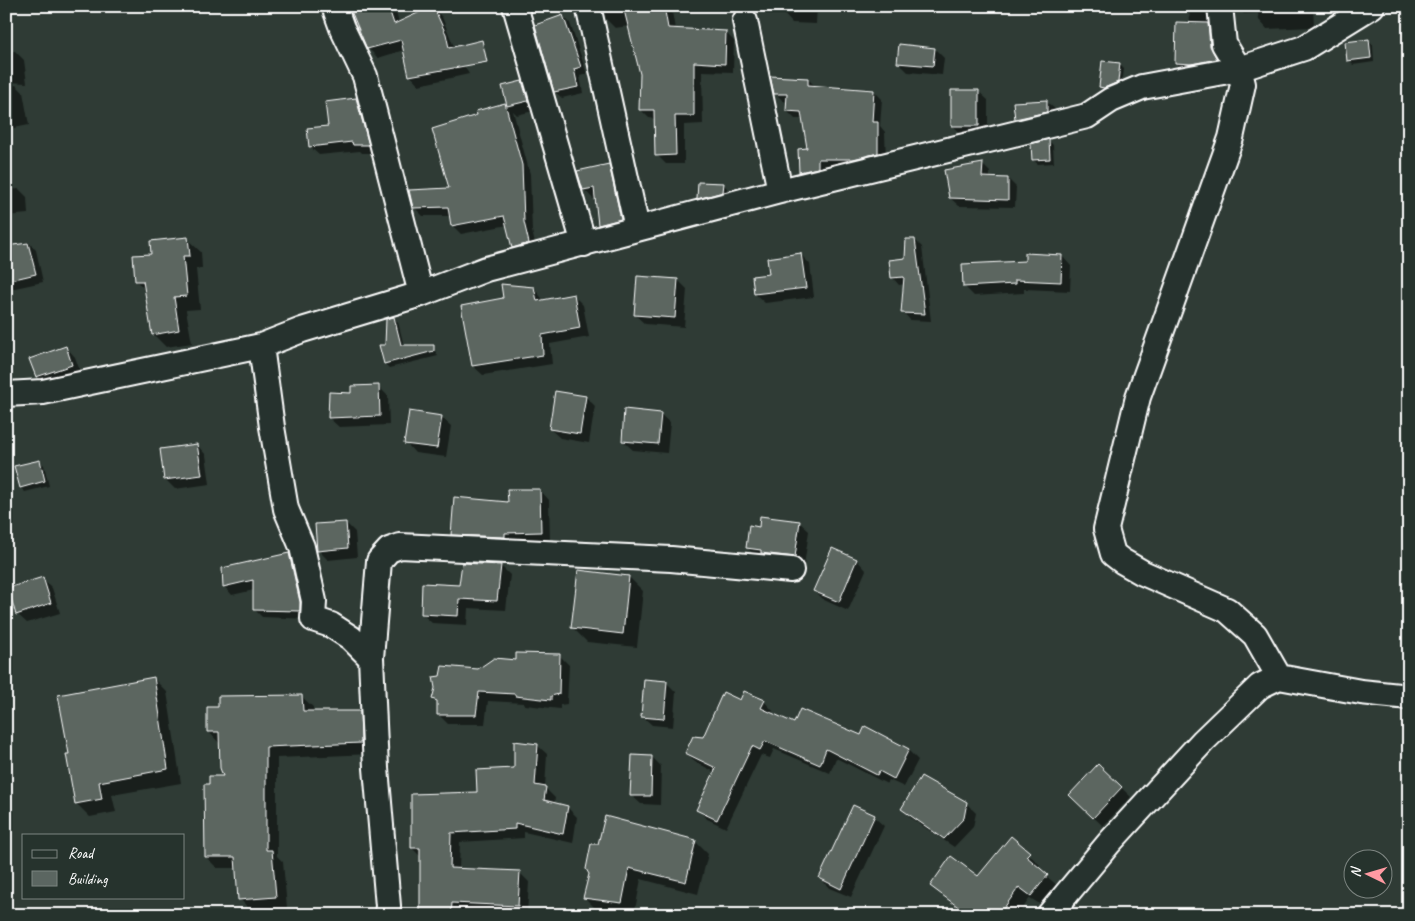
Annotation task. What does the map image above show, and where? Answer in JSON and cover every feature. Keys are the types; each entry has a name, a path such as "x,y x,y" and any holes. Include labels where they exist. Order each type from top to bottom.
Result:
{"street":[{"path":"334,6 342,28 365,76 421,294"},
{"path":"515,6 584,244"},
{"path":"588,6 637,228"},
{"path":"1220,6 1224,44 1239,69 1243,84 1231,138 1138,397 1106,529 1108,544 1113,554 1122,561 1143,573 1227,610 1255,635 1279,677"},
{"path":"6,394 43,392 261,346 302,330 421,294 486,269 584,244 637,228 1087,116 1110,100 1142,87 1239,69 1304,48 1372,6"},
{"path":"745,21 780,192"},
{"path":"261,346 286,509 302,547 314,601 314,619 331,625 351,638 371,658"},
{"path":"387,915 388,906 376,768 371,658 379,561 389,550 400,546 671,559 791,570"},
{"path":"1048,915 1109,843 1209,734 1260,686 1279,677 1361,692 1409,697"}],"building":[{"path":"349,6 388,6 394,24 433,6 446,34 449,48 482,40 487,62 409,76 401,40 367,49"},
{"path":"623,6 664,6 668,28 726,31 725,64 694,62 694,116 675,116 676,155 655,156 654,110 639,110 640,74"},
{"path":"563,15 581,67 574,69 578,87 554,92 535,25"},
{"path":"1176,22 1208,23 1210,46 1217,59 1191,64 1175,63"},
{"path":"1369,39 1371,58 1347,61 1345,42"},
{"path":"899,44 935,48 933,66 897,63"},
{"path":"1102,61 1120,63 1118,82 1104,88 1099,87"},
{"path":"770,76 808,78 808,85 874,90 872,122 878,122 878,153 853,159 818,159 818,168 799,172 798,149 807,148 801,112 786,111 787,94 774,94"},
{"path":"522,81 528,101 507,106 502,86"},
{"path":"951,90 979,90 979,126 951,126"},
{"path":"356,98 369,145 353,145 352,142 309,147 307,128 328,126 325,102"},
{"path":"1047,100 1047,112 1015,119 1013,102"},
{"path":"505,103 522,165 524,222 529,243 512,248 504,216 451,226 448,207 413,208 409,190 449,188 432,129 477,115 476,111"},
{"path":"1049,139 1050,159 1032,160 1031,144"},
{"path":"983,163 982,177 1008,178 1008,200 949,198 944,170"},
{"path":"609,164 621,219 598,225 594,188 583,190 577,171"},
{"path":"698,182 724,183 723,192 697,199"},
{"path":"188,237 190,256 183,256 187,296 174,297 179,330 152,335 143,281 135,281 133,255 151,254 150,241"},
{"path":"906,239 915,239 925,314 901,313 904,277 891,278 889,260 905,258"},
{"path":"28,243 36,274 6,281 6,246"},
{"path":"801,253 806,288 754,294 752,276 769,274 767,258"},
{"path":"1025,253 1062,255 1061,282 1015,280 1015,284 963,287 962,264 1025,261"},
{"path":"637,276 678,279 675,318 634,315"},
{"path":"501,284 534,287 537,301 574,294 580,328 542,335 543,355 472,366 461,306 503,298"},
{"path":"394,317 401,345 434,345 434,351 384,364 379,345 385,345 386,319"},
{"path":"66,346 72,365 36,377 29,359"},
{"path":"379,385 380,416 328,418 329,392 351,393 351,386"},
{"path":"555,391 586,396 580,434 549,429"},
{"path":"624,409 661,413 658,444 622,441"},
{"path":"409,411 442,416 437,448 404,444"},
{"path":"197,444 202,475 164,480 160,449"},
{"path":"40,460 45,481 20,488 14,466"},
{"path":"507,489 540,489 541,532 505,533 505,537 451,535 454,497 508,502"},
{"path":"760,516 800,521 795,557 761,553 761,550 746,548 749,525 759,527"},
{"path":"346,522 348,548 317,551 315,524"},
{"path":"832,548 857,559 839,602 813,591"},
{"path":"289,553 300,602 300,611 253,610 253,580 223,587 222,568"},
{"path":"462,563 501,565 497,601 459,599 458,616 421,614 422,583 459,585"},
{"path":"578,570 629,576 623,634 571,628"},
{"path":"43,577 51,603 16,615 8,588"},
{"path":"516,653 560,654 559,694 551,696 551,700 515,696 515,694 479,692 476,715 437,715 437,701 432,699 435,688 433,677 440,676 442,666 478,669 494,658 516,660"},
{"path":"154,677 168,769 99,782 102,799 75,804 66,754 69,754 58,695"},
{"path":"644,679 667,681 664,719 641,717"},
{"path":"744,691 765,700 761,708 794,723 800,709 861,735 865,726 909,749 894,779 879,771 877,775 826,749 820,765 765,741 760,750 752,746 717,820 696,810 716,768 685,753 693,736 703,737 723,692 740,700"},
{"path":"302,695 303,711 360,711 361,743 266,747 266,850 272,850 276,897 238,900 235,857 205,857 204,784 209,784 209,776 223,776 220,768 219,732 207,732 207,707 218,707 218,696"},
{"path":"514,741 538,744 535,785 546,787 544,800 568,806 563,834 515,823 515,829 451,833 450,868 520,871 518,906 452,903 451,915 420,914 420,848 411,848 411,794 477,792 476,770 514,768"},
{"path":"632,755 652,756 651,796 630,796"},
{"path":"1098,764 1122,787 1093,818 1069,795"},
{"path":"921,776 967,802 964,818 944,839 901,809"},
{"path":"853,805 875,815 841,889 819,878"},
{"path":"605,816 696,840 686,882 629,868 622,903 583,898 589,874 586,869 591,844 598,844"},
{"path":"1011,836 1030,852 1026,856 1048,875 1031,896 1019,887 999,915 969,915 930,886 951,856 978,876"}]}
